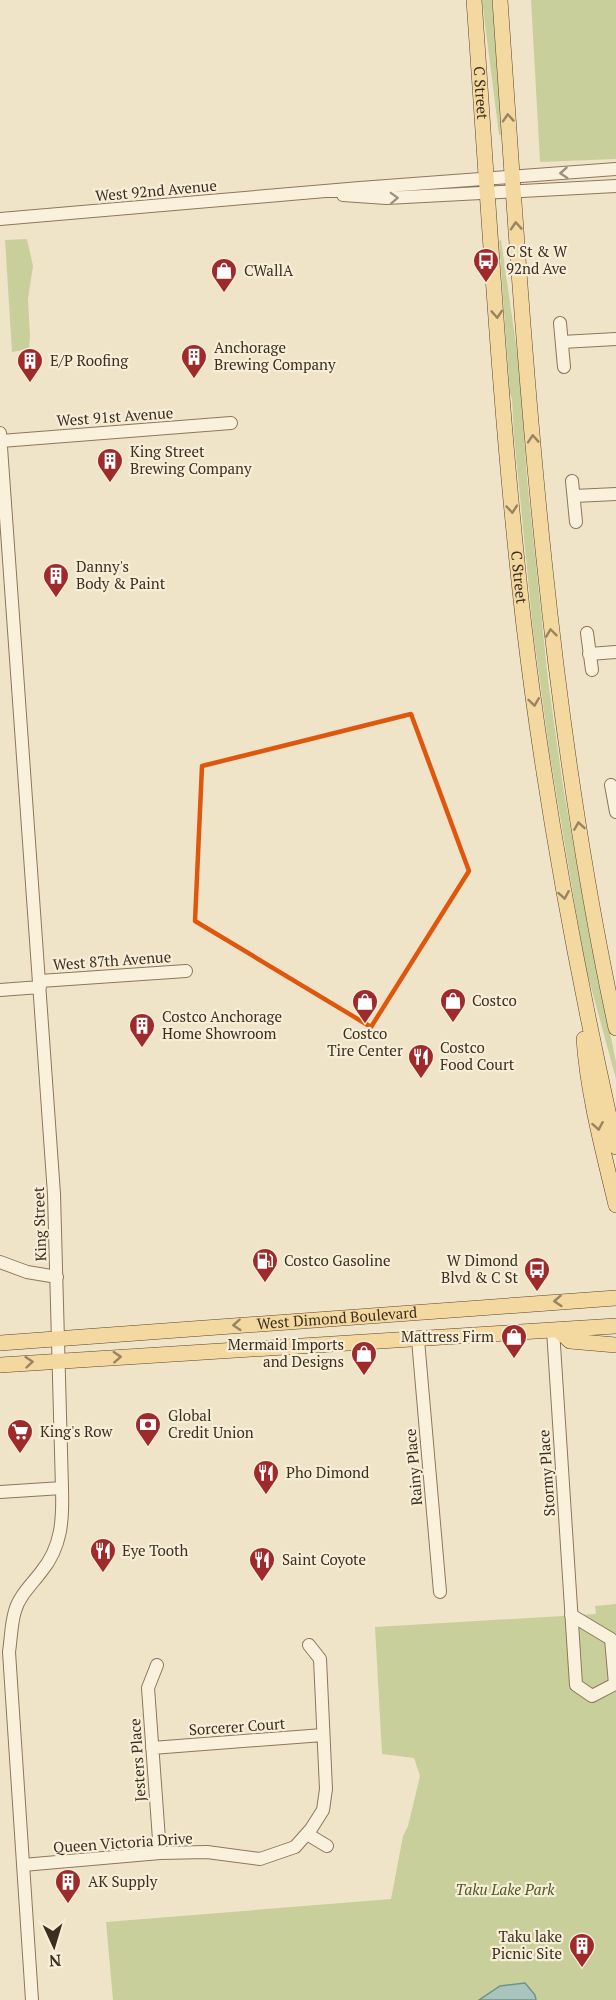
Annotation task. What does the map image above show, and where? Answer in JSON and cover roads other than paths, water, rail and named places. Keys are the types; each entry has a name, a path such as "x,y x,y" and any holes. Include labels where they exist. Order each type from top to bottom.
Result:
{"main road":[{"name":"C Street","path":"474,0 514,530 523,617 551,816 581,985 616,1147"},
{"name":"C Street","path":"500,0 538,507 548,609 579,825 616,1028"},
{"path":"581,985 586,1061 600,1141 616,1205"},
{"name":"West Dimond Boulevard","path":"0,1342 616,1298"},
{"name":"West Dimond Boulevard","path":"0,1365 616,1326"},
{"path":"555,1330 570,1341 616,1345"}],"street":[{"name":"West 92nd Avenue","path":"513,184 616,170"},
{"name":"West 92nd Avenue","path":"0,219 315,193 386,198 487,185 616,186"},
{"path":"560,323 564,366"},
{"path":"562,342 616,339"},
{"name":"West 91st Avenue","path":"1,441 231,423"},
{"name":"King Street","path":"0,433 54,1194 63,1488 62,1530 55,1552 44,1570 23,1594 15,1609 4,1653 23,1865 32,2000"},
{"path":"572,480 576,522"},
{"path":"574,496 616,494"},
{"path":"587,633 592,670"},
{"path":"589,654 616,652"},
{"path":"611,785 616,809"},
{"name":"West 87th Avenue","path":"0,990 40,984 186,971"},
{"path":"0,1262 27,1272 57,1277"},
{"name":"Stormy Place","path":"555,1330 571,1615 576,1685 592,1696 615,1684 611,1639 571,1615"},
{"name":"Rainy Place","path":"418,1340 440,1592"},
{"path":"0,1492 63,1488"},
{"name":"Queen Victoria Drive","path":"23,1865 160,1853 207,1852 260,1859 295,1847 323,1810 326,1789 320,1659 309,1645"},
{"name":"Jesters Place","path":"157,1665 148,1688 160,1853"},
{"name":"Sorcerer Court","path":"152,1748 323,1735"},
{"path":"307,1834 327,1846"}],"water":[{"path":"525,1983 535,1995 536,2000 479,2000 500,1986"}],"place":[{"name":"C St & W 92nd Ave","path":"486,284"},
{"name":"CWallA","path":"224,294"},
{"name":"Anchorage Brewing Company","path":"194,380"},
{"name":"E/P Roofing","path":"30,384"},
{"name":"King Street Brewing Company","path":"110,484"},
{"name":"Danny's Body & Paint","path":"56,599"},
{"name":"Costco","path":"453,1024"},
{"name":"Costco Tire Center","path":"365,1025"},
{"name":"Costco Anchorage Home Showroom","path":"142,1049"},
{"name":"Costco Food Court","path":"421,1080"},
{"name":"Costco Gasoline","path":"265,1284"},
{"name":"W Dimond Blvd & C St","path":"537,1293"},
{"name":"Mattress Firm","path":"514,1360"},
{"name":"Mermaid Imports and Designs","path":"364,1377"},
{"name":"Global Credit Union","path":"148,1448"},
{"name":"King's Row","path":"20,1455"},
{"name":"Pho Dimond","path":"266,1496"},
{"name":"Eye Tooth","path":"103,1574"},
{"name":"Saint Coyote","path":"262,1583"},
{"name":"AK Supply","path":"68,1905"},
{"name":"Taku lake Picnic Site","path":"582,1969"}],"park label":[{"name":"Taku Lake Park","path":"505,1890"}]}
